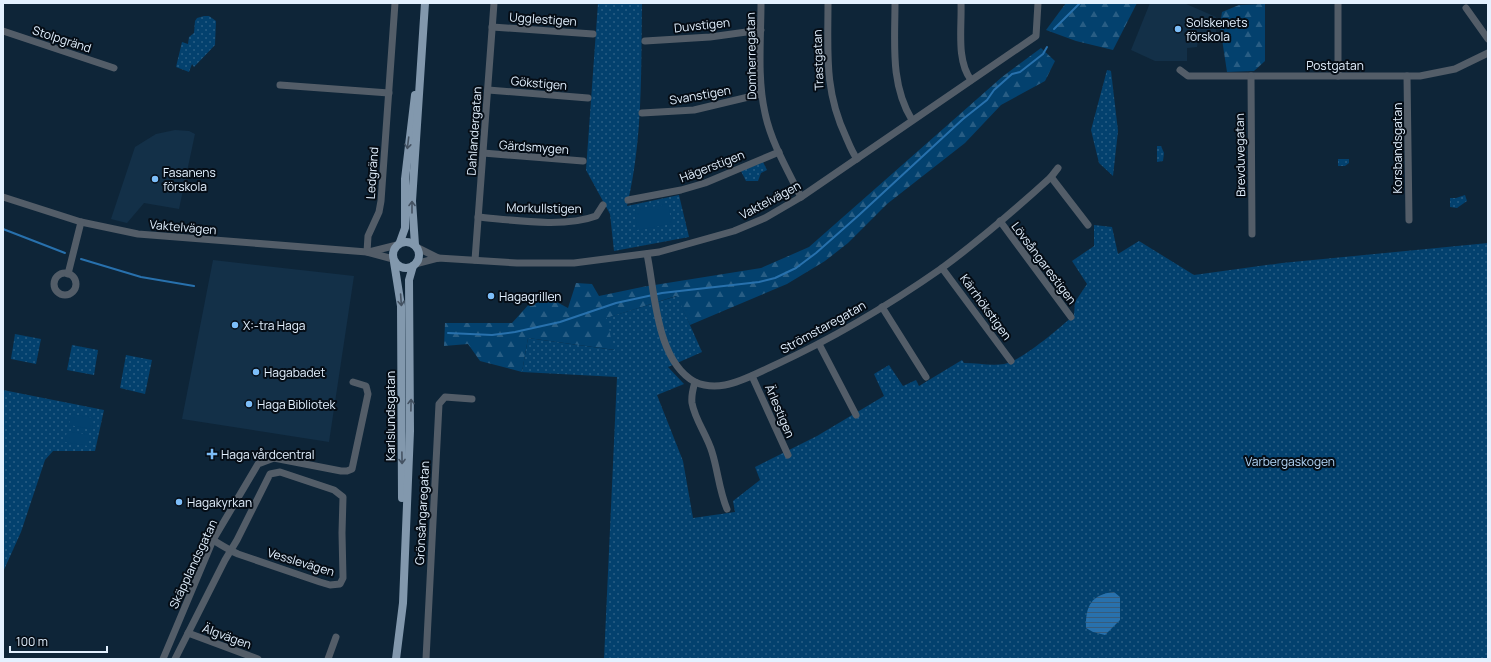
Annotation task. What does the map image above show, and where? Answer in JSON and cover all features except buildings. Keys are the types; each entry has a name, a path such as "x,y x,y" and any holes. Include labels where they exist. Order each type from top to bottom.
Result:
{"main road":[{"path":"420,63 406,161 405,228 399,244 393,250 393,260 403,268 414,265 419,257 416,246 412,201 425,3"},
{"path":"399,244 408,242 416,246"},
{"name":"Karlslundsgatan","path":"393,260 400,291 401,306 401,424 404,570"},
{"name":"Karlslundsgatan","path":"396,659 402,610 410,431 409,280 414,265"}],"street":[{"name":"Ledgränd","path":"366,252 368,236 379,212 381,201 395,3"},
{"name":"Dahlandergatan","path":"475,260 494,3"},
{"name":"Domherregatan","path":"761,3 761,94 767,122 779,152 801,197"},
{"name":"Trastgatan","path":"828,3 828,77 831,98 843,130 857,159"},
{"path":"895,3 895,71 901,97 912,120"},
{"path":"962,3 962,56 966,71 971,80"},
{"name":"Vaktelvägen","path":"414,265 438,258 531,263 574,263 647,254 698,242 734,231 765,218 801,197 1036,36 1038,3"},
{"path":"1338,3 1338,76"},
{"path":"1466,8 1488,39"},
{"name":"Ugglestigen","path":"492,27 593,34"},
{"name":"Duvstigen","path":"645,41 710,37 761,30"},
{"name":"Stolpgränd","path":"3,31 114,68"},
{"name":"Postgatan","path":"1180,70 1188,76 1432,75 1455,70 1488,53"},
{"name":"Brevduvegatan","path":"1251,76 1252,234"},
{"name":"Korsbandsgatan","path":"1407,76 1409,220"},
{"path":"280,85 389,93"},
{"name":"Gökstigen","path":"488,90 588,98"},
{"name":"Svanstigen","path":"642,113 694,110 761,94"},
{"name":"Hägerstigen","path":"628,200 681,190 705,183 779,152"},
{"name":"Gärdsmygen","path":"483,153 584,161"},
{"name":"Strömstaregatan","path":"695,382 718,386 727,385 752,376 819,344 882,307 942,268 1000,221 1051,177 1058,168"},
{"path":"1051,177 1088,225"},
{"name":"Vaktelvägen","path":"3,197 81,222 125,232 165,237 366,252 393,260"},
{"name":"Morkullstigen","path":"478,217 537,221 587,220 596,216 603,205"},
{"name":"Lövsångarestigen","path":"1000,221 1071,317"},
{"path":"68,274 81,222"},
{"name":"Vaktelvägen","path":"366,252 399,244"},
{"name":"Vaktelvägen","path":"416,246 438,258"},
{"path":"647,254 661,330 670,355 682,372 695,382 691,394 692,405 712,450 722,496 727,509"},
{"name":"Kärrhökstigen","path":"942,268 1011,361"},
{"path":"882,307 926,377"},
{"path":"819,344 856,415"},
{"name":"Ärlestigen","path":"752,376 788,455"},
{"name":"Skäpplandsgatan","path":"163,659 213,540 258,464 274,458 341,471 352,469 368,394 366,386 353,382"},
{"name":"Grönsångaregatan","path":"426,659 439,404 445,398 472,399"},
{"name":"Vesslevägen","path":"213,540 231,551 324,584 335,585 342,581 344,497 334,490 280,472 271,474 267,477 231,551"},
{"path":"175,659 231,551"},
{"name":"Älgvägen","path":"188,633 258,659"},
{"path":"328,659 336,637"}],"shaded area":[{"name":"Solskenets förskola","path":"1150,3 1184,3 1216,17 1216,41 1198,40 1197,47 1187,48 1187,61 1155,61 1131,50"},
{"name":"Fasanens förskola","path":"175,130 189,131 195,134 179,209 144,203 127,223 111,219 135,147 156,134"},
{"path":"213,260 354,276 329,442 182,419"},
{"path":"1114,592 1120,597 1120,620 1105,635 1093,632 1086,628 1087,613 1091,602 1100,595"}],"green space":[{"path":"598,3 642,3 639,130 627,206 679,195 689,237 614,251 610,214 586,170"},
{"path":"1066,3 1137,3 1113,50 1076,41 1046,30"},
{"path":"1265,4 1265,61 1254,71 1227,72 1220,26 1222,12 1239,5"},
{"path":"209,16 216,21 215,45 194,67 192,64 189,72 176,67 182,42 188,44 189,37 194,33 195,21 197,18"},
{"path":"1041,48 1055,61 1045,81 1001,105 965,143 887,204 848,243 825,261 787,284 690,325 676,296 607,318 615,350 528,338 522,372 480,361 468,344 444,346 445,323 512,323 531,302 551,299 568,308 576,283 592,284 599,296 642,287 761,268 809,247 1002,77"},
{"path":"1107,70 1111,71 1118,131 1113,176 1099,163 1091,130"},
{"path":"1157,146 1161,146 1164,153 1163,161 1157,162"},
{"path":"1338,159 1349,159 1349,163 1345,166 1338,166"},
{"path":"763,162 767,170 761,173 758,181 746,181 741,171"},
{"path":"1465,195 1467,201 1457,208 1450,207 1450,198"},
{"path":"668,204 672,224 637,230 635,210"},
{"name":"Varbergaskogen","path":"1094,225 1112,227 1118,254 1139,241 1194,275 1282,263 1488,243 1488,659 604,659 617,377 522,372 528,338 614,350 606,318 677,296 702,352 668,367 684,384 657,395 683,461 693,518 735,512 733,501 760,480 755,467 817,436 884,396 874,374 889,365 903,386 916,380 919,386 962,360 964,363 999,365 1011,362 1030,351 1074,315 1075,302 1087,284 1072,261 1094,246"},
{"path":"15,334 41,339 36,364 11,359"},
{"path":"72,345 98,350 94,375 67,370"},
{"path":"126,355 152,360 145,394 120,388"},
{"path":"3,390 104,410 95,451 53,451 45,460 21,532 3,572"},
{"path":"71,414 94,418 92,429 69,425"},
{"path":"67,431 90,435 88,446 65,442"}],"waterway":[{"path":"1054,29 1080,3"},
{"path":"448,333 492,335 515,332 560,322 616,303 662,293 759,282 775,278 796,268 816,253 859,215 963,119 987,100 994,90 1012,74 1020,72 1043,54 1047,47"},
{"path":"3,229 65,253"},
{"path":"81,259 141,277 194,286"}],"place":[{"name":"Solskenets förskola","path":"1178,29"},
{"name":"Fasanens förskola","path":"155,179"},
{"name":"Hagagrillen","path":"491,296"},
{"name":"X:-tra Haga","path":"235,325"},
{"name":"Hagabadet","path":"256,372"},
{"name":"Haga Bibliotek","path":"249,404"},
{"name":"Haga vårdcentral","path":"212,454"},
{"name":"Hagakyrkan","path":"179,502"}]}
